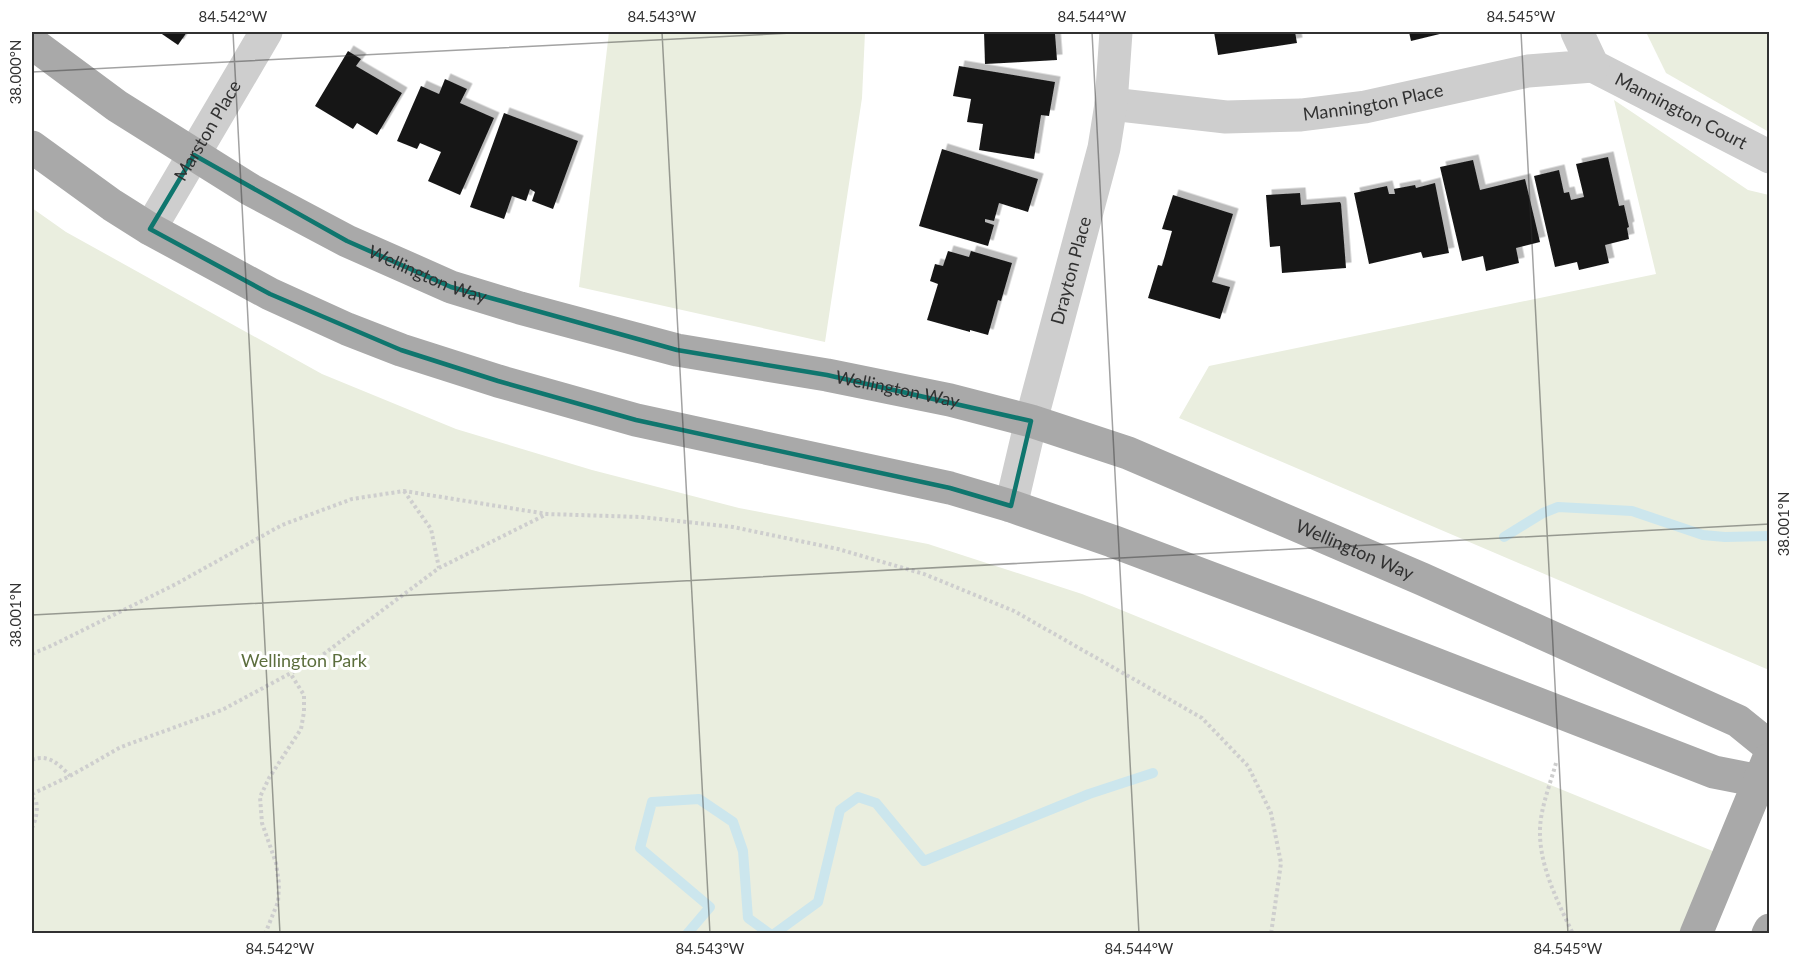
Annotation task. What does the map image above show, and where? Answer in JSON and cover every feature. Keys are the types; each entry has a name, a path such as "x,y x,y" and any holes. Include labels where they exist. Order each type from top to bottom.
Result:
{"main road":[{"name":"Wellington Way","path":"32,43 117,106 251,190 347,241 451,287 677,350 827,375 950,400 1031,421 1128,453 1422,579 1738,721 1770,747"},
{"path":"32,147 111,206 150,229 270,294 347,329 401,350 498,381 636,420 950,488 1011,506 1112,541 1314,617 1714,772 1766,773 1696,933"}],"street":[{"name":"Marston Place","path":"150,229 266,32"},
{"name":"Drayton Place","path":"1011,506 1031,421 1104,148 1112,104 1116,32"},
{"path":"1576,32 1593,66"},
{"name":"Mannington Place","path":"1112,104 1226,117 1301,115 1365,107 1528,71 1593,66"},
{"name":"Mannington Court","path":"1593,66 1770,157"}],"path":[{"path":"404,491 431,530 439,568"},
{"path":"32,654 166,589 282,525 352,499 404,491 547,514 641,517 733,527 838,549 924,574 1014,611 1202,718 1248,766 1271,813 1281,863 1271,933"},
{"path":"32,828 38,808 32,796 121,747 222,710 317,659 439,568 547,514"},
{"path":"265,933 278,902 279,884 276,863 261,823 260,797 269,778 301,729 304,695 290,673"},
{"path":"32,760 38,757 49,759 59,764 70,776"},
{"path":"1556,763 1541,818 1541,845 1546,872 1573,933"}],"highlighted area":[{"path":"194,155 347,241 451,287 677,350 827,375 1031,421 1011,506 950,488 636,420 498,381 401,350 270,294 150,229"}],"green space":[{"path":"609,32 865,32 862,98 825,342 579,287"},
{"path":"1646,32 1769,32 1769,132 1666,73"},
{"path":"1614,100 1748,190 1769,195 1769,670 1179,418 1209,366 1656,274"},
{"name":"Wellington Park","path":"32,208 66,232 322,374 456,429 592,470 739,508 928,544 1082,594 1720,854 1688,933 32,933"}],"building":[{"path":"159,32 187,32 178,45"},
{"path":"984,32 1050,32 1050,34 1055,34 1057,60 985,64"},
{"path":"1214,32 1295,32 1297,43 1218,55"},
{"path":"1409,32 1448,32 1411,41"},
{"path":"348,51 361,59 356,66 402,93 377,135 357,123 353,129 315,106"},
{"path":"959,66 1055,82 1049,116 1041,115 1034,159 979,150 983,124 967,122 971,99 953,96"},
{"path":"445,79 467,89 460,103 494,118 460,195 428,181 441,152 420,143 417,149 397,141 421,86 439,94"},
{"path":"504,113 578,141 553,209 532,201 535,192 530,189 526,201 512,196 504,219 470,207"},
{"path":"942,149 1038,179 1028,212 999,203 994,221 985,219 985,222 994,225 988,246 919,226"},
{"path":"1608,157 1619,206 1624,205 1629,239 1605,245 1609,263 1579,270 1577,262 1555,267 1534,176 1559,170 1564,193 1569,192 1571,200 1584,197 1576,164"},
{"path":"1473,160 1480,190 1525,179 1540,242 1516,248 1519,263 1486,271 1483,256 1462,261 1440,167"},
{"path":"1435,183 1449,253 1423,258 1421,252 1369,264 1354,193 1387,186 1389,194 1395,194 1394,189 1415,185 1416,188"},
{"path":"1300,193 1301,205 1340,202 1346,268 1282,273 1280,246 1270,247 1266,195"},
{"path":"1173,195 1233,214 1212,282 1230,287 1220,319 1148,298 1158,265 1162,266 1172,231 1162,229"},
{"path":"948,251 969,257 971,251 1012,263 988,335 927,320 938,284 930,281 935,264 943,266"}],"waterway":[{"path":"1504,537 1543,513 1558,507 1632,511 1703,535 1770,536"},
{"path":"774,934 818,902 840,810 858,797 876,803 924,861 1089,794 1153,773"},
{"path":"687,934 710,907 640,848 652,802 699,799 733,822 743,851 748,918 770,934"}]}
